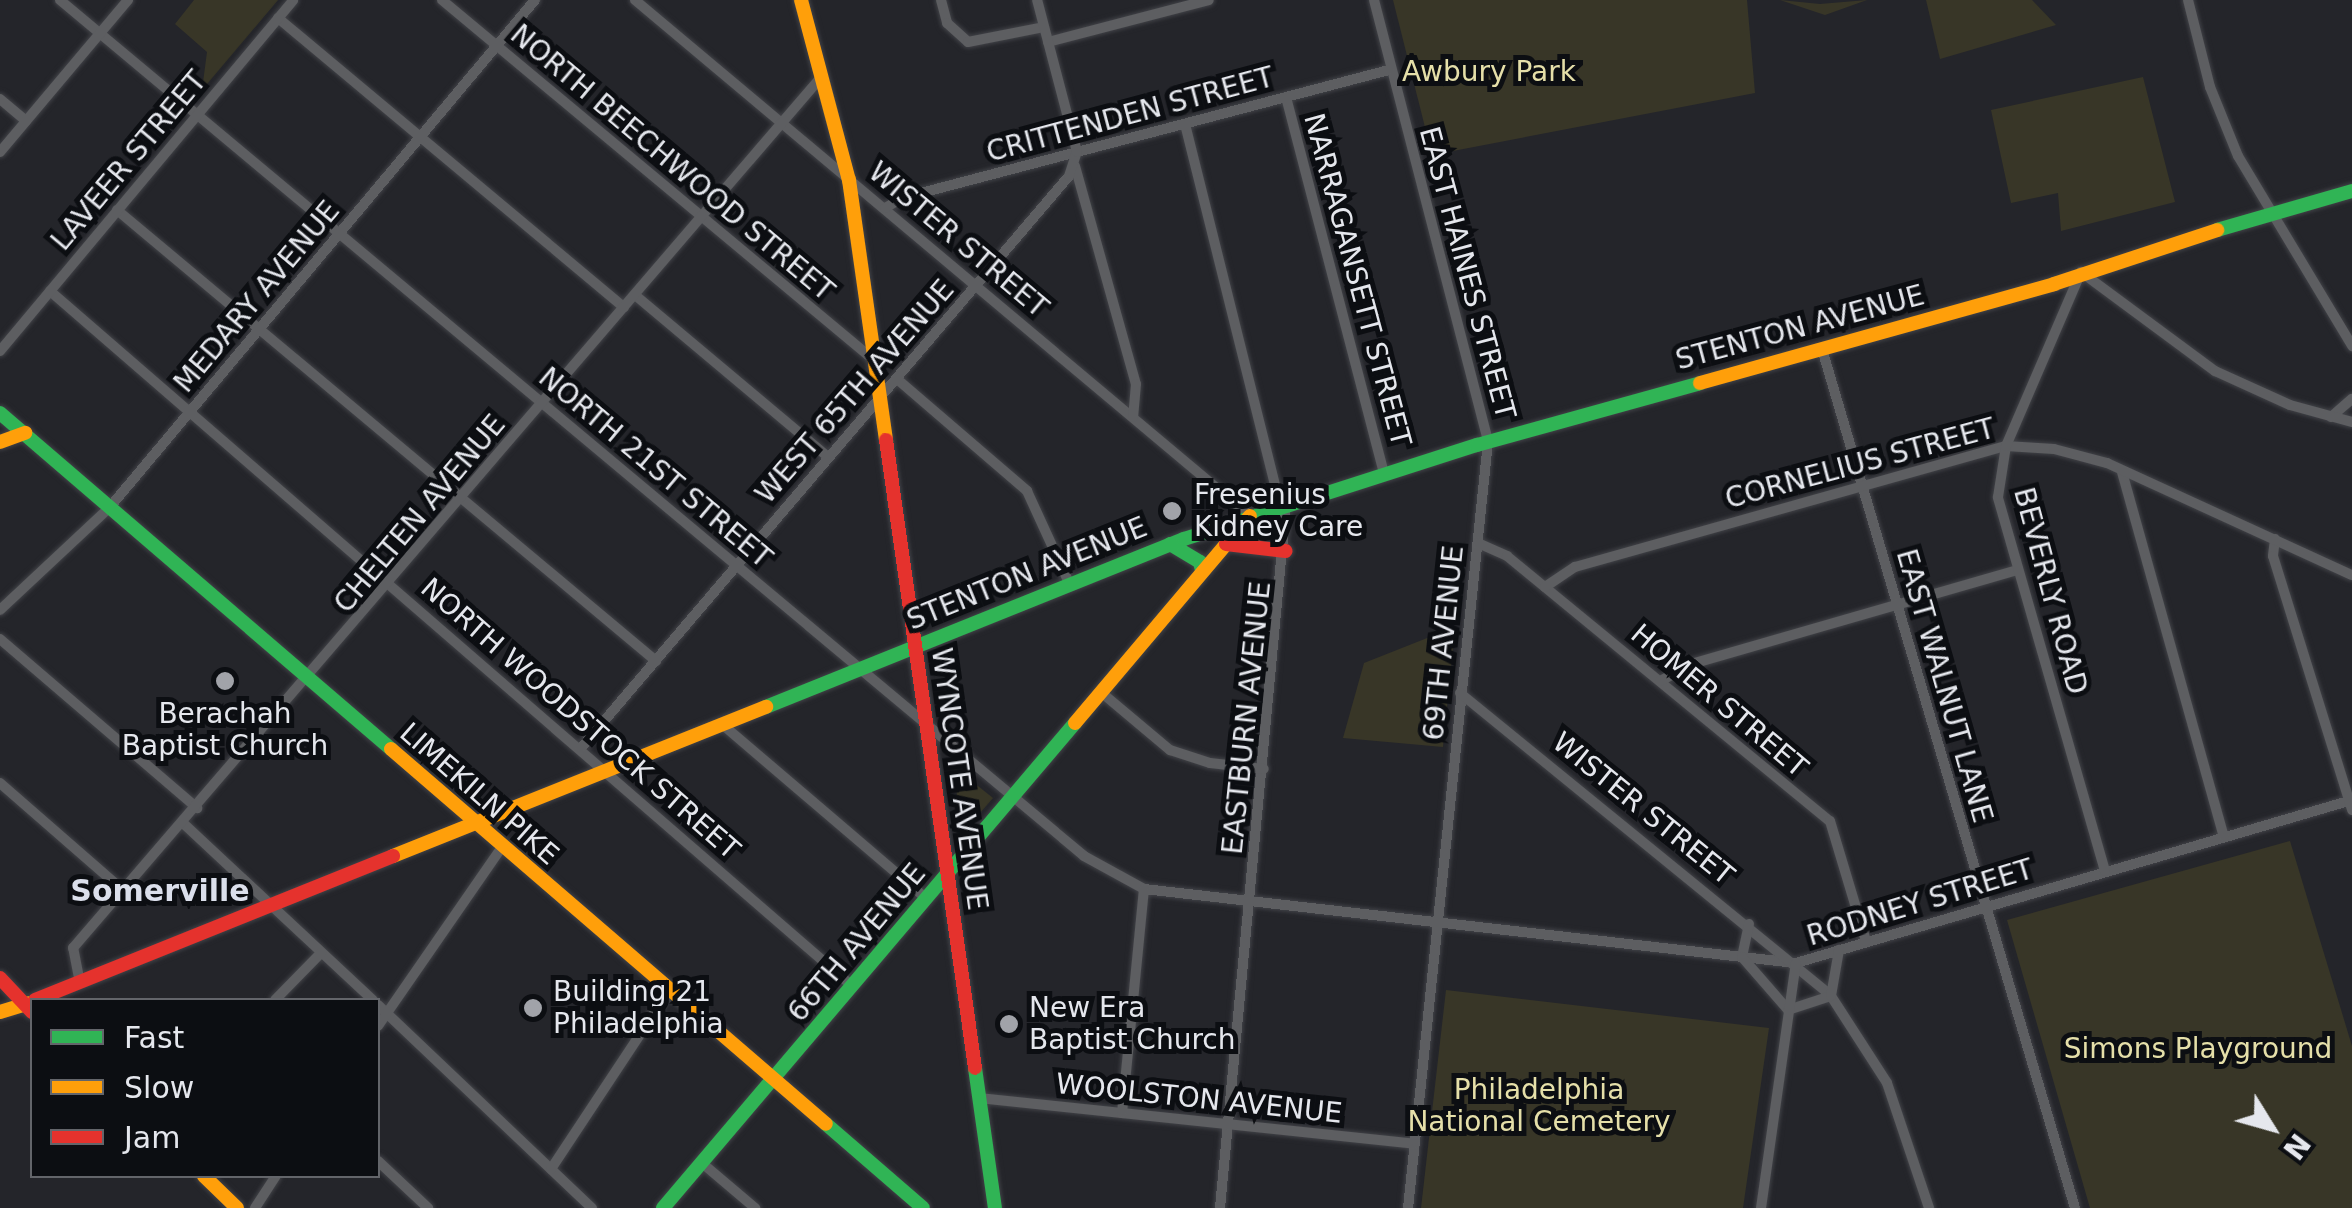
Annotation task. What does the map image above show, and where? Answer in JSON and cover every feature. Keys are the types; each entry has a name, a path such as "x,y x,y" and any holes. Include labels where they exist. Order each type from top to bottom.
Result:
{"street":[{"name":"NORTH 21ST STREET","path":"60,0 1084,856 1144,889 1251,904"},
{"path":"0,152 128,0"},
{"name":"LAVEER STREET","path":"0,351 293,0"},
{"name":"NORTH BEECHWOOD STREET","path":"442,0 874,360"},
{"name":"MEDARY AVENUE","path":"0,610 110,507 535,0"},
{"name":"WISTER STREET","path":"635,0 1250,516"},
{"name":"WYNCOTE AVENUE","path":"801,0 850,180 995,1208"},
{"path":"941,0 947,23 968,42 1044,26"},
{"path":"1038,0 1077,152 1075,166 1136,384 1133,417"},
{"path":"1048,42 1209,0"},
{"name":"EAST HAINES STREET","path":"1374,0 1488,442"},
{"path":"2188,0 2224,122 2272,214 2352,346"},
{"path":"278,18 624,308"},
{"name":"CRITTENDEN STREET","path":"884,208 902,198 1389,70"},
{"name":"CHELTEN AVENUE","path":"80,983 71,953 310,679 822,77"},
{"name":"NARRAGANSETT STREET","path":"1286,98 1384,474"},
{"path":"0,99 26,121"},
{"name":"EASTBURN AVENUE","path":"1185,124 1276,489 1286,507 1286,551 1220,1208"},
{"name":"WEST 65TH AVENUE","path":"582,748 1075,166"},
{"name":"STENTON AVENUE","path":"47,998 1170,544 1488,442 1822,349 2352,191"},
{"path":"117,210 656,661"},
{"path":"2081,272 2216,371 2331,418 2352,422"},
{"name":"BEVERLY ROAD","path":"2081,272 2006,446 1998,497 2105,871"},
{"name":"NORTH WOODSTOCK STREET","path":"50,291 582,748 852,986"},
{"path":"635,295 828,458"},
{"name":"EAST WALNUT LANE","path":"1822,349 2074,1208"},
{"path":"897,379 1026,491 1070,585"},
{"path":"2331,418 2352,399"},
{"name":"LIMEKILN PIKE","path":"0,413 923,1208"},
{"path":"0,442 25,433"},
{"name":"69TH AVENUE","path":"1437,922 1488,442"},
{"name":"CORNELIUS STREET","path":"1545,587 1575,567 2006,446 2080,454 2352,575"},
{"path":"2122,472 2224,837"},
{"name":"66TH AVENUE","path":"663,1208 1250,516"},
{"path":"2275,539 2273,556 2350,804"},
{"name":"HOMER STREET","path":"1478,543 1545,587 1830,822 1866,942"},
{"path":"1170,544 1200,562 1202,572"},
{"path":"1226,544 1286,551"},
{"path":"1660,680 1695,664 2018,570"},
{"path":"0,639 197,808"},
{"path":"1102,693 1170,750 1210,764 1264,769"},
{"name":"WISTER STREET","path":"1460,693 1750,924 1830,996 1888,1083 1930,1208"},
{"path":"723,725 927,899"},
{"path":"0,783 124,890"},
{"name":"RODNEY STREET","path":"1251,904 1796,963 2105,871 2350,804"},
{"path":"184,824 370,998"},
{"path":"380,1005 502,847"},
{"path":"1122,1113 1144,889"},
{"path":"1408,1208 1437,922"},
{"path":"1750,924 1742,957 1788,1010"},
{"path":"1788,1010 1830,996 1839,950"},
{"path":"277,998 320,953"},
{"path":"1761,1208 1796,963"},
{"path":"0,978 30,1004"},
{"path":"551,1169 670,991"},
{"name":"STENTON AVENUE","path":"0,1012 30,1005"},
{"path":"380,1007 592,1208"},
{"name":"WOOLSTON AVENUE","path":"979,1098 1415,1144"},
{"path":"380,1162 428,1208"},
{"path":"702,1163 754,1208"},
{"path":"206,1178 237,1208"},
{"path":"254,1208 275,1178"}],"green space":[{"path":"194,0 278,0 202,90 207,52 175,24"},
{"name":"Awbury Park","path":"1393,0 1747,0 1755,93 1432,155"},
{"path":"1780,0 1820,4 1867,0 1825,15"},
{"path":"1926,0 2032,0 2056,25 1940,59"},
{"path":"2143,77 2175,202 2061,231 2058,193 2011,203 1991,110"},
{"path":"1455,627 1443,747 1343,738 1364,663"},
{"path":"954,767 993,798 961,835"},
{"name":"Simons Playground","path":"2290,841 2352,1046 2352,1208 2090,1208 2007,920"},
{"name":"Philadelphia National Cemetery","path":"1446,990 1769,1028 1743,1208 1421,1208"}],"traffic: fast":[{"path":"2217,230 2352,191"},
{"path":"766,707 1184,539 1477,445 1700,383"},
{"path":"0,413 391,749"},
{"path":"1170,544 1200,562 1202,571"},
{"path":"663,1208 1075,723"},
{"path":"975,1068 995,1208"},
{"path":"826,1124 923,1208"}],"traffic: slow":[{"path":"801,0 849,180 886,440"},
{"path":"1700,383 2054,284 2217,230"},
{"path":"0,442 25,433"},
{"path":"1075,723 1250,516"},
{"path":"393,856 766,707"},
{"path":"391,749 826,1124"},
{"path":"0,1012 29,1003"},
{"path":"206,1178 237,1208"}],"traffic: jam":[{"path":"886,440 975,1068"},
{"path":"1226,544 1286,551"},
{"path":"40,998 393,856"},
{"path":"0,978 30,1010"}],"place":[{"name":"Fresenius Kidney Care","path":"1172,511"},
{"name":"Berachah Baptist Church","path":"225,681"},
{"name":"Building 21 Philadelphia","path":"533,1008"},
{"name":"New Era Baptist Church","path":"1009,1024"}],"district":[{"name":"Somerville","path":"160,891"}]}
